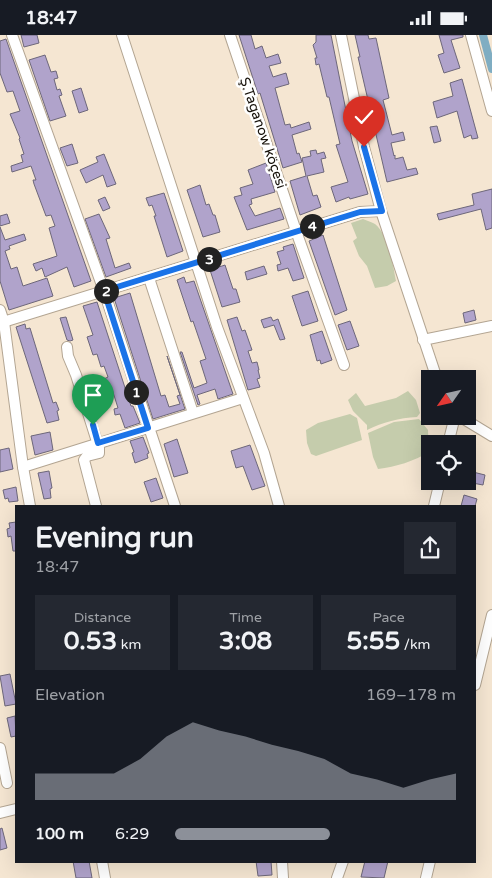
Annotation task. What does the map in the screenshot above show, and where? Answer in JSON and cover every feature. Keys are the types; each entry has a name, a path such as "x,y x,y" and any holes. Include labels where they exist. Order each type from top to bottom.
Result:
{"street":[{"path":"12,35 104,291 175,505"},
{"path":"122,35 196,263 264,453 279,505"},
{"name":"Ş.Taganow köçesi","path":"230,35 296,231 344,365"},
{"path":"341,35 364,147 382,211 434,370"},
{"path":"471,35 492,111"},
{"path":"2,323 360,212 382,211"},
{"path":"149,277 193,413"},
{"path":"0,310 30,505"},
{"path":"423,340 492,326"},
{"path":"67,347 68,356 98,443 98,453 86,457 84,463 96,505"},
{"path":"23,467 243,398"},
{"path":"473,425 492,437"},
{"path":"434,505 438,490"},
{"path":"476,681 492,615"},
{"path":"0,748 8,783"},
{"path":"0,813 15,809"},
{"path":"102,863 105,878"},
{"path":"282,863 283,878"},
{"path":"337,878 342,863"},
{"path":"426,878 430,863"}],"green space":[{"path":"363,219 375,224 387,242 396,281 387,286 375,288 367,266 359,256 353,241 357,238 351,223"},
{"path":"408,391 416,400 420,413 417,417 391,421 367,430 367,425 353,411 348,400 356,393 365,406 396,398"},
{"path":"350,414 357,418 362,440 316,456 311,454 307,443 306,430 318,423"},
{"path":"419,419 421,425 424,425 428,430 428,435 421,435 421,456 405,463 378,469 373,457 368,433 394,422"}],"building":[{"path":"21,35 37,35 39,43 24,47"},
{"path":"239,35 251,35 255,49 262,46 266,58 278,54 281,63 269,66 273,77 286,73 289,84 275,88 285,125 290,124 291,128 309,122 311,129 292,135 297,154 299,153 302,162 283,168 260,93 258,94"},
{"path":"316,35 331,35 352,141 368,194 350,199 349,197 336,202 331,187 348,182 336,145 340,144 329,97 327,97 319,64 316,65 315,58 317,58 313,45 316,42"},
{"path":"355,35 368,35 369,39 376,38 389,98 383,100 392,135 403,132 405,140 391,143 394,156 395,159 403,157 407,170 416,168 418,174 387,182 358,57 360,57"},
{"path":"439,35 463,35 463,37 451,40 460,68 444,73 438,55 444,53"},
{"path":"6,39 91,281 74,287 67,267 45,277 42,268 36,271 33,264 57,256 49,228 55,226 51,215 46,216 34,184 33,180 36,180 31,166 12,172 11,166 23,162 21,155 24,154 20,138 10,114 20,111 13,91 7,92 0,73 0,41"},
{"path":"45,55 51,72 56,71 58,78 54,79 57,90 60,89 62,95 59,96 66,116 50,121 29,60"},
{"path":"462,79 478,138 472,139 471,135 464,138 457,111 437,118 433,102 453,96 450,83"},
{"path":"81,88 88,110 79,113 72,91"},
{"path":"437,126 441,141 434,143 430,127"},
{"path":"72,144 78,163 67,166 60,148"},
{"path":"316,150 317,154 324,152 326,158 321,159 324,172 307,176 313,196 317,195 321,207 300,215 290,181 306,176 302,158 311,156 310,151"},
{"path":"104,154 116,184 107,187 103,175 86,183 80,170 98,162 96,157"},
{"path":"266,163 275,192 251,199 252,204 249,205 255,216 280,208 284,219 247,230 234,197 242,195 240,188 253,184 248,170"},
{"path":"200,185 206,205 209,204 213,215 215,215 220,232 203,237 187,190"},
{"path":"492,189 492,228 486,230 481,209 439,220 437,214 474,205 472,194"},
{"path":"164,193 183,251 167,257 154,216 156,216 152,205 149,206 146,198"},
{"path":"105,197 110,208 103,211 98,200"},
{"path":"7,214 10,223 0,226 0,216"},
{"path":"99,214 110,238 106,239 115,268 129,263 131,268 106,277 85,219"},
{"path":"0,227 5,240 24,234 26,240 9,246 10,249 5,251 11,269 17,267 23,286 47,278 53,296 9,310 0,281"},
{"path":"323,235 347,310 335,315 309,241"},
{"path":"293,244 304,278 293,281 288,268 278,271 277,265 281,264 277,252 284,250 283,247"},
{"path":"225,265 233,289 236,289 240,302 222,307 210,270"},
{"path":"264,266 267,274 247,280 245,272"},
{"path":"184,277 186,283 194,281 233,394 218,399 215,389 197,395 200,404 198,405 180,352 182,352 194,388 207,383 200,361 206,359 177,280"},
{"path":"308,291 318,321 302,326 292,296"},
{"path":"130,293 161,396 165,395 169,407 180,404 177,396 180,395 167,356 185,409 153,419 114,298"},
{"path":"97,302 131,406 133,406 140,423 125,428 120,414 115,415 114,409 118,408 112,389 108,390 104,379 108,377 104,366 101,367 97,354 93,355 87,337 93,335 83,306"},
{"path":"474,310 476,320 465,323 463,313"},
{"path":"66,317 73,340 70,341 67,340 60,318"},
{"path":"237,317 242,331 245,330 252,350 248,351 252,363 257,362 259,370 260,378 257,379 260,387 248,390 227,320"},
{"path":"271,317 273,321 278,319 285,339 280,340 274,325 264,328 261,320"},
{"path":"350,321 359,346 347,350 338,325"},
{"path":"25,324 26,329 30,328 53,403 56,402 59,410 57,411 59,420 47,423 16,327"},
{"path":"322,331 332,360 321,364 320,360 317,361 310,335"},
{"path":"50,432 53,450 35,455 31,436"},
{"path":"143,437 149,453 147,454 148,458 135,463 130,441"},
{"path":"177,439 188,473 174,477 164,444"},
{"path":"250,445 265,486 252,490 243,466 236,468 231,451"},
{"path":"9,448 13,469 0,472 0,450"},
{"path":"49,471 52,488 50,489 51,498 44,499 38,473"},
{"path":"476,473 485,475 483,485 476,484"},
{"path":"156,478 163,498 151,502 144,482"},
{"path":"16,487 18,501 9,502 8,498 5,499 3,490"},
{"path":"464,495 477,499 475,505 461,505"},
{"path":"15,522 15,551 13,551 11,536 8,537 7,529 10,528 9,523"},
{"path":"10,674 15,704 5,706 0,676"},
{"path":"15,716 15,736 11,737 7,718"},
{"path":"2,828 7,848 0,850 0,829"},
{"path":"73,863 89,863 92,878 76,878"},
{"path":"256,863 271,863 272,875 258,876"},
{"path":"364,863 388,863 384,878 361,877"}],"waterway":[{"path":"483,35 492,69"}],"route":[{"path":"93,425 98,443 148,428 104,291 360,212 382,211 364,147"}]}
